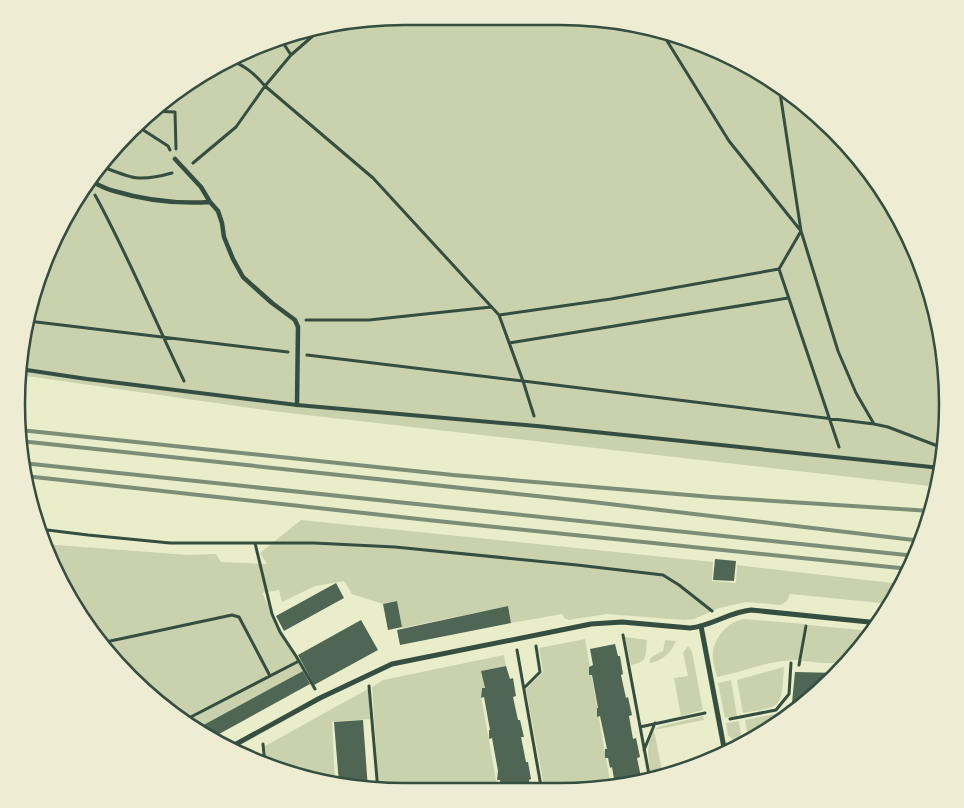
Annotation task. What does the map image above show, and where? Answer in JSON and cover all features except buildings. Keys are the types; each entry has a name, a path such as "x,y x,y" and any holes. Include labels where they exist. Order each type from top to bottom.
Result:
{"street":[{"path":"175,159 186,169 218,211 227,244 243,277 272,303 295,320 298,327 298,405"},
{"path":"96,183 113,191 140,197 192,203 210,202"},
{"path":"236,744 320,698 392,664 591,624 622,622 686,628 702,626 737,612 751,610 870,622"},
{"path":"702,626 723,746"}],"lane":[{"path":"27,370 298,405 537,426 934,467"}],"path":[{"path":"107,168 134,179 150,179 186,169 236,127 265,86 291,55 312,36"},
{"path":"667,41 729,141 801,231"},
{"path":"284,44 291,55"},
{"path":"239,63 253,72 265,86 373,178 499,315 537,426"},
{"path":"780,96 801,231 838,351 856,393 874,424"},
{"path":"163,112 175,112 177,140"},
{"path":"143,130 168,146 175,159"},
{"path":"92,189 137,277 163,337 190,392"},
{"path":"801,231 779,269 842,457"},
{"path":"499,315 611,299 779,269"},
{"path":"509,343 788,298"},
{"path":"295,320 369,320 492,307"},
{"path":"34,322 874,424 888,427 937,446"},
{"path":"47,530 170,542 314,542 395,547 663,575 679,584 719,619"},
{"path":"255,543 272,614 280,632 320,698"},
{"path":"108,641 232,615 239,617 270,676"},
{"path":"800,665 807,616"},
{"path":"623,635 648,772"},
{"path":"524,688 540,672 536,646"},
{"path":"517,650 540,783"},
{"path":"190,717 299,661"},
{"path":"719,722 776,710 789,694 791,663"},
{"path":"369,686 377,782"},
{"path":"640,726 705,713"},
{"path":"644,750 655,724"},
{"path":"263,744 264,756"}],"green space":[{"path":"404,25 560,25 609,28 634,32 682,45 728,64 791,103 828,136 861,173 900,236 919,282 932,330 936,355 939,404 936,453 930,486 272,411 26,376 32,330 45,282 64,236 103,173 136,136 173,103 236,64 282,45 330,32 355,28"},
{"path":"301,520 713,562 712,581 736,583 737,565 894,583 882,603 790,594 787,601 781,605 746,602 719,608 694,619 684,620 607,614 569,620 564,618 562,614 511,623 508,606 402,628 397,601 383,604 352,594 344,581 315,586 282,602 279,590 262,593 303,671 203,725 173,705 154,689 103,635 76,594 52,545 188,555 216,554 221,562 267,564 260,553"},
{"path":"744,619 805,624 799,660 768,664 717,677 713,656 716,641 728,626"},
{"path":"808,625 861,630 860,636 837,663 802,661"},
{"path":"625,637 647,640 646,654 641,662 631,665"},
{"path":"585,639 610,780 543,783 526,689 543,672 539,648"},
{"path":"665,640 676,641 666,656 650,663 650,659 653,656 663,651"},
{"path":"688,646 692,652 703,710 681,716 674,678 688,676 683,653"},
{"path":"504,655 506,666 481,671 485,688 482,688 481,696 497,783 378,782 372,687 383,680"},
{"path":"784,667 781,698 778,703 766,709 743,713 737,680"},
{"path":"731,680 737,716 725,718 718,683"},
{"path":"368,689 370,719 332,722 335,777 306,770 266,757 265,746"},
{"path":"775,714 775,716 748,733 745,720"},
{"path":"703,716 704,720 656,730 658,727"},
{"path":"739,721 741,737 734,741 728,735 726,723"},
{"path":"654,731 662,769 651,772 648,752 650,738"}],"railway":[{"path":"26,431 453,475 712,497 924,511"},
{"path":"27,442 584,501 914,540"},
{"path":"30,464 907,555"},
{"path":"32,477 437,521 902,568"}]}
